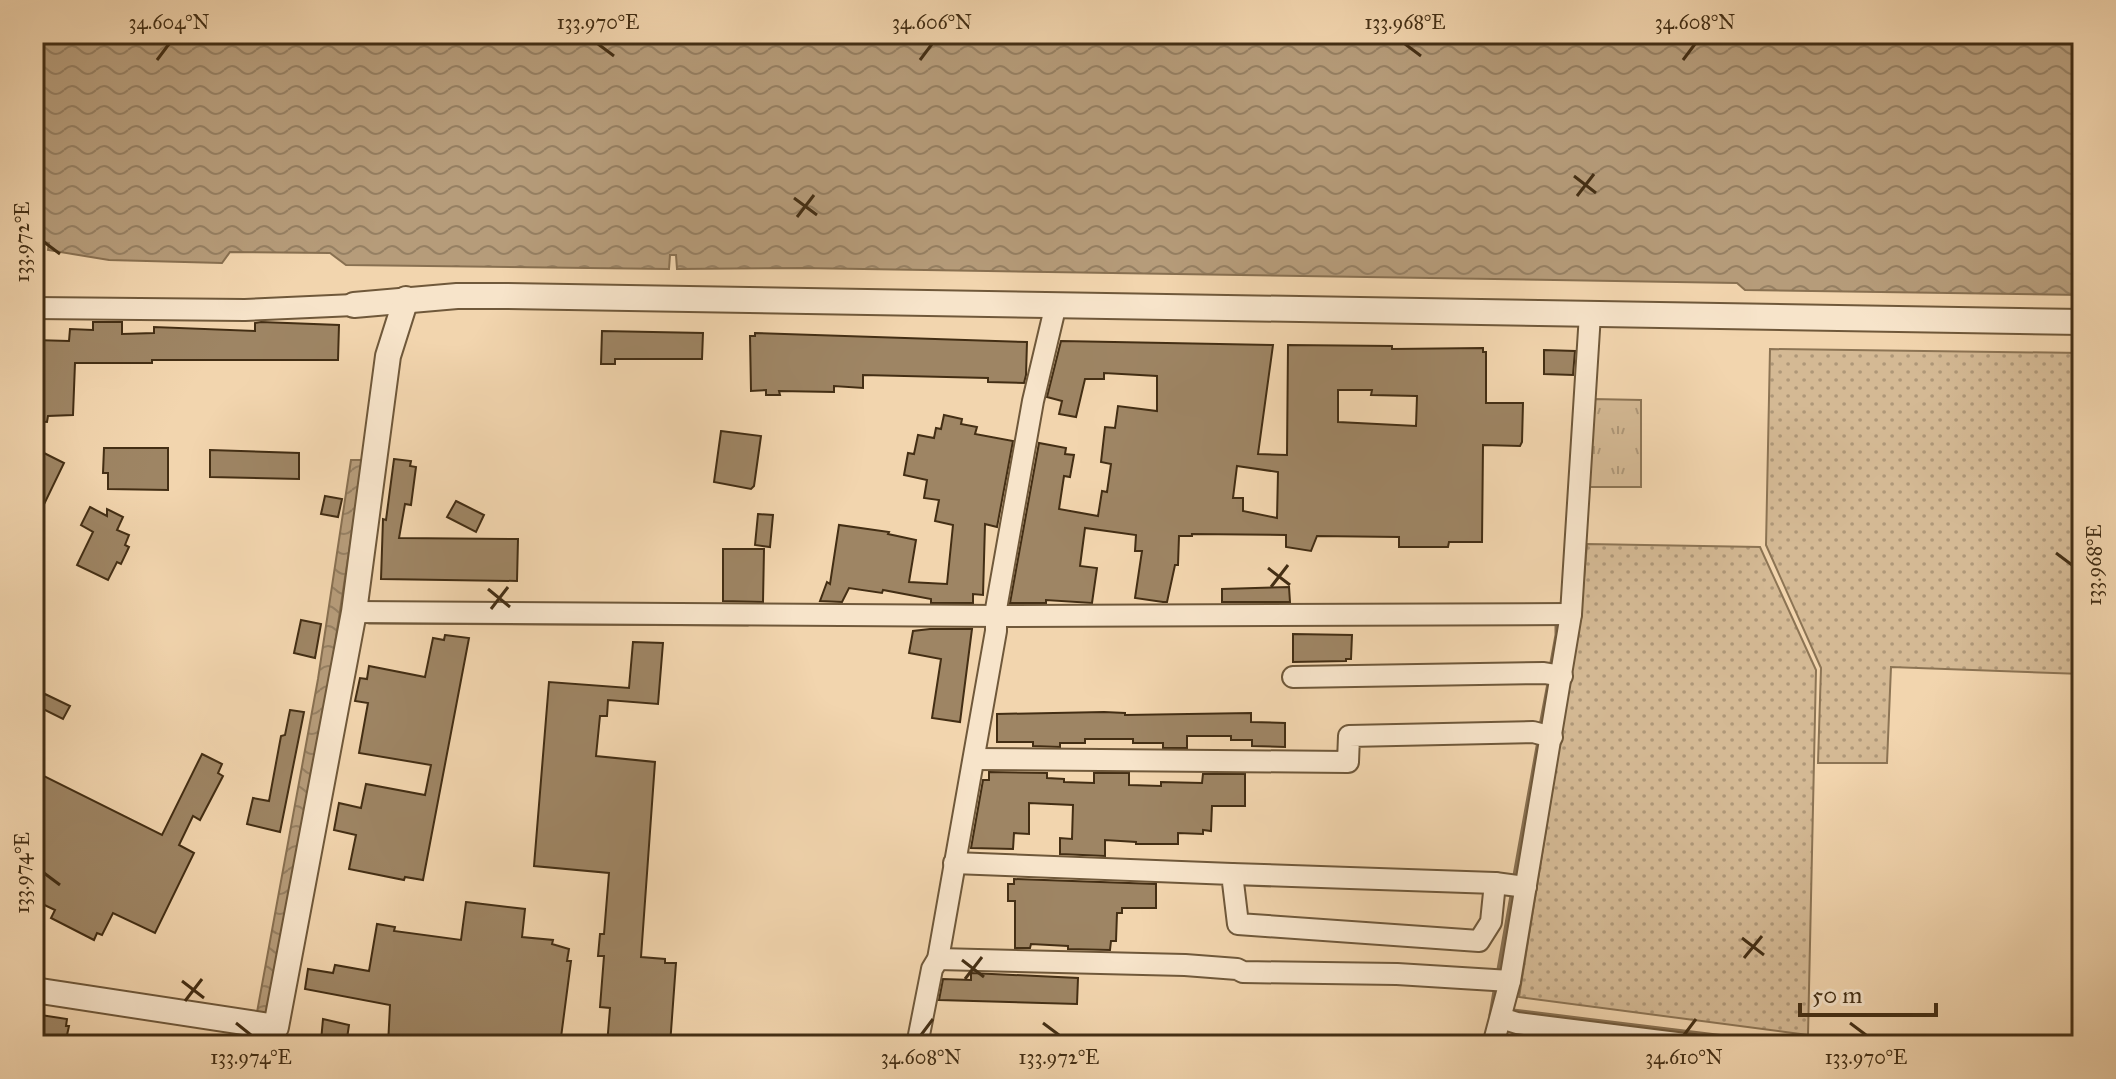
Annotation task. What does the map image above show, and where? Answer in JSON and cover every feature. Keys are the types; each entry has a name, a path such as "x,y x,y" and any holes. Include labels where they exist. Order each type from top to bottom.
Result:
{"street":[{"path":"34,308 245,310 504,296 2082,322"},
{"path":"34,990 274,1036 354,612 388,356 406,299"},
{"path":"917,1045 932,969 938,959 1033,401 1056,304"},
{"path":"1493,1045 1501,1018 1505,925 1512,885 1554,674 1571,614 1590,314"},
{"path":"354,612 996,623 1571,614"},
{"path":"1293,677 1554,674"},
{"path":"974,759 1348,762 1349,736 1544,735"},
{"path":"954,863 1512,885"},
{"path":"1232,874 1238,924 1479,941 1505,925 1512,885"},
{"path":"938,959 1185,965 1243,972 1397,974 1502,980"},
{"path":"1501,1018 1595,1039 1693,1045"}],"green space":[{"path":"1770,349 2082,353 2082,674 1891,667 1887,763 1818,763 1821,668 1766,545"},
{"path":"1593,399 1641,400 1641,487 1587,487"},
{"path":"1587,544 1760,547 1816,670 1808,1035 1519,997 1581,612"}],"water":[{"path":"34,34 2082,34 2082,295 1745,290 1737,283 802,268 677,269 676,255 670,255 669,269 346,265 330,253 230,252 222,263 109,260 48,250 49,243 44,242 43,236 34,236"},
{"path":"351,460 363,460 329,683 263,1045 251,1045 318,679"}],"building":[{"path":"93,322 122,322 122,334 154,333 154,327 255,331 255,323 261,322 339,325 338,360 75,363 73,415 48,416 47,422 34,421 34,340 69,341 70,329 93,330"},
{"path":"602,331 703,333 702,359 615,359 615,364 601,364"},
{"path":"755,333 1027,342 1026,375 1024,383 988,382 988,378 863,375 863,388 834,386 834,392 779,391 780,395 766,395 766,390 751,391 750,336 755,336"},
{"path":"1061,341 1273,345 1258,454 1287,455 1288,345 1483,348 1486,352 1486,403 1523,403 1522,442 1520,446 1483,445 1482,542 1449,542 1448,547 1399,547 1399,537 1317,536 1311,551 1286,547 1286,535 1179,536 1178,565 1175,565 1167,602 1163,602 1135,598 1142,551 1135,551 1136,535 1085,528 1080,566 1097,568 1092,603 1046,600 1046,603 1010,603 1039,443 1066,448 1065,454 1074,455 1070,477 1064,476 1059,509 1098,516 1102,491 1107,492 1111,464 1101,462 1105,427 1115,428 1118,406 1157,411 1157,376 1104,373 1104,379 1085,379 1076,417 1059,414 1062,401 1047,397","holes":["1338,390 1372,390 1371,395 1417,396 1416,426 1338,422","1237,466 1278,472 1277,518 1243,511 1243,498 1233,498"]},
{"path":"1544,350 1575,351 1573,375 1544,374"},
{"path":"944,415 962,419 961,424 977,427 975,434 1013,441 997,527 985,524 983,595 973,594 973,603 931,603 931,599 883,590 882,593 849,588 842,602 820,601 827,582 830,584 839,525 889,532 916,540 909,582 947,584 953,525 935,521 939,500 924,498 927,480 904,475 908,453 914,454 918,435 934,438 936,428 941,429"},
{"path":"721,431 761,436 751,489 714,482"},
{"path":"34,448 64,463 34,525"},
{"path":"104,448 168,448 168,490 108,489 108,473 103,473"},
{"path":"210,450 299,453 299,479 210,477"},
{"path":"394,459 411,461 410,466 416,467 411,505 405,504 399,538 518,539 517,581 381,579 383,519 386,520"},
{"path":"325,496 342,499 338,517 321,514"},
{"path":"456,501 484,515 476,532 447,517"},
{"path":"90,507 107,516 107,509 123,517 117,530 129,535 125,545 129,547 108,580 77,565 93,532 81,525"},
{"path":"758,514 773,515 770,547 755,545"},
{"path":"723,549 764,549 763,602 723,601"},
{"path":"1289,587 1290,602 1222,602 1222,589"},
{"path":"301,620 321,624 315,658 294,653"},
{"path":"972,629 960,722 932,718 941,659 909,653 913,631"},
{"path":"1293,634 1352,635 1351,659 1293,662"},
{"path":"445,635 469,638 423,880 405,877 404,880 349,869 356,835 334,830 339,803 361,808 366,784 425,795 431,765 359,753 368,703 355,701 360,678 367,679 369,666 425,677 433,638 444,640"},
{"path":"633,642 663,643 658,704 608,700 607,716 600,716 596,756 655,762 641,957 676,963 670,1045 607,1045 610,1008 600,1007 604,956 598,956 600,934 604,934 609,873 534,866 549,682 629,688"},
{"path":"45,694 70,706 63,719 39,707"},
{"path":"290,710 304,712 280,832 247,824 253,798 269,801 281,736 285,735"},
{"path":"1104,712 1125,715 1251,713 1251,722 1285,723 1285,747 1252,746 1252,740 1231,740 1231,736 1187,736 1187,748 1163,748 1163,743 1133,743 1133,739 1085,739 1085,743 1060,743 1060,747 1033,746 1033,742 997,742 997,714"},
{"path":"202,754 222,764 218,773 223,776 200,820 193,816 179,845 194,853 155,933 113,913 102,935 97,933 94,940 51,918 55,910 34,900 34,771 162,835"},
{"path":"989,772 1047,773 1047,778 1064,779 1064,782 1094,783 1094,773 1129,773 1129,785 1161,786 1161,782 1202,783 1203,774 1245,774 1245,806 1212,806 1211,831 1203,830 1203,834 1178,833 1178,844 1105,840 1105,856 1060,854 1060,838 1072,839 1073,805 1029,803 1029,834 1014,833 1013,849 971,848 983,780 989,780"},
{"path":"1014,879 1156,884 1156,908 1122,908 1122,913 1117,913 1116,941 1111,941 1110,950 1031,944 1030,948 1015,948 1015,901 1008,901 1008,884 1014,884"},
{"path":"466,902 525,909 522,937 553,940 552,944 569,949 567,961 571,961 560,1045 388,1045 390,1005 305,989 308,969 333,973 335,965 369,971 377,924 395,927 394,931 461,940"},
{"path":"971,973 1078,978 1077,1004 939,1000 943,979 971,980"},
{"path":"34,1014 67,1019 66,1026 69,1026 65,1044 34,1038"},
{"path":"323,1019 349,1025 346,1045 323,1045"}],"waterway":[{"path":"1551,668 1557,635 1557,621 1554,621"},
{"path":"369,622 748,624"},
{"path":"1540,731 1550,678"},
{"path":"1514,881 1539,741"},
{"path":"1498,975 1513,890"},
{"path":"1491,1015 1496,985"},
{"path":"1513,1011 1789,1045"}]}
